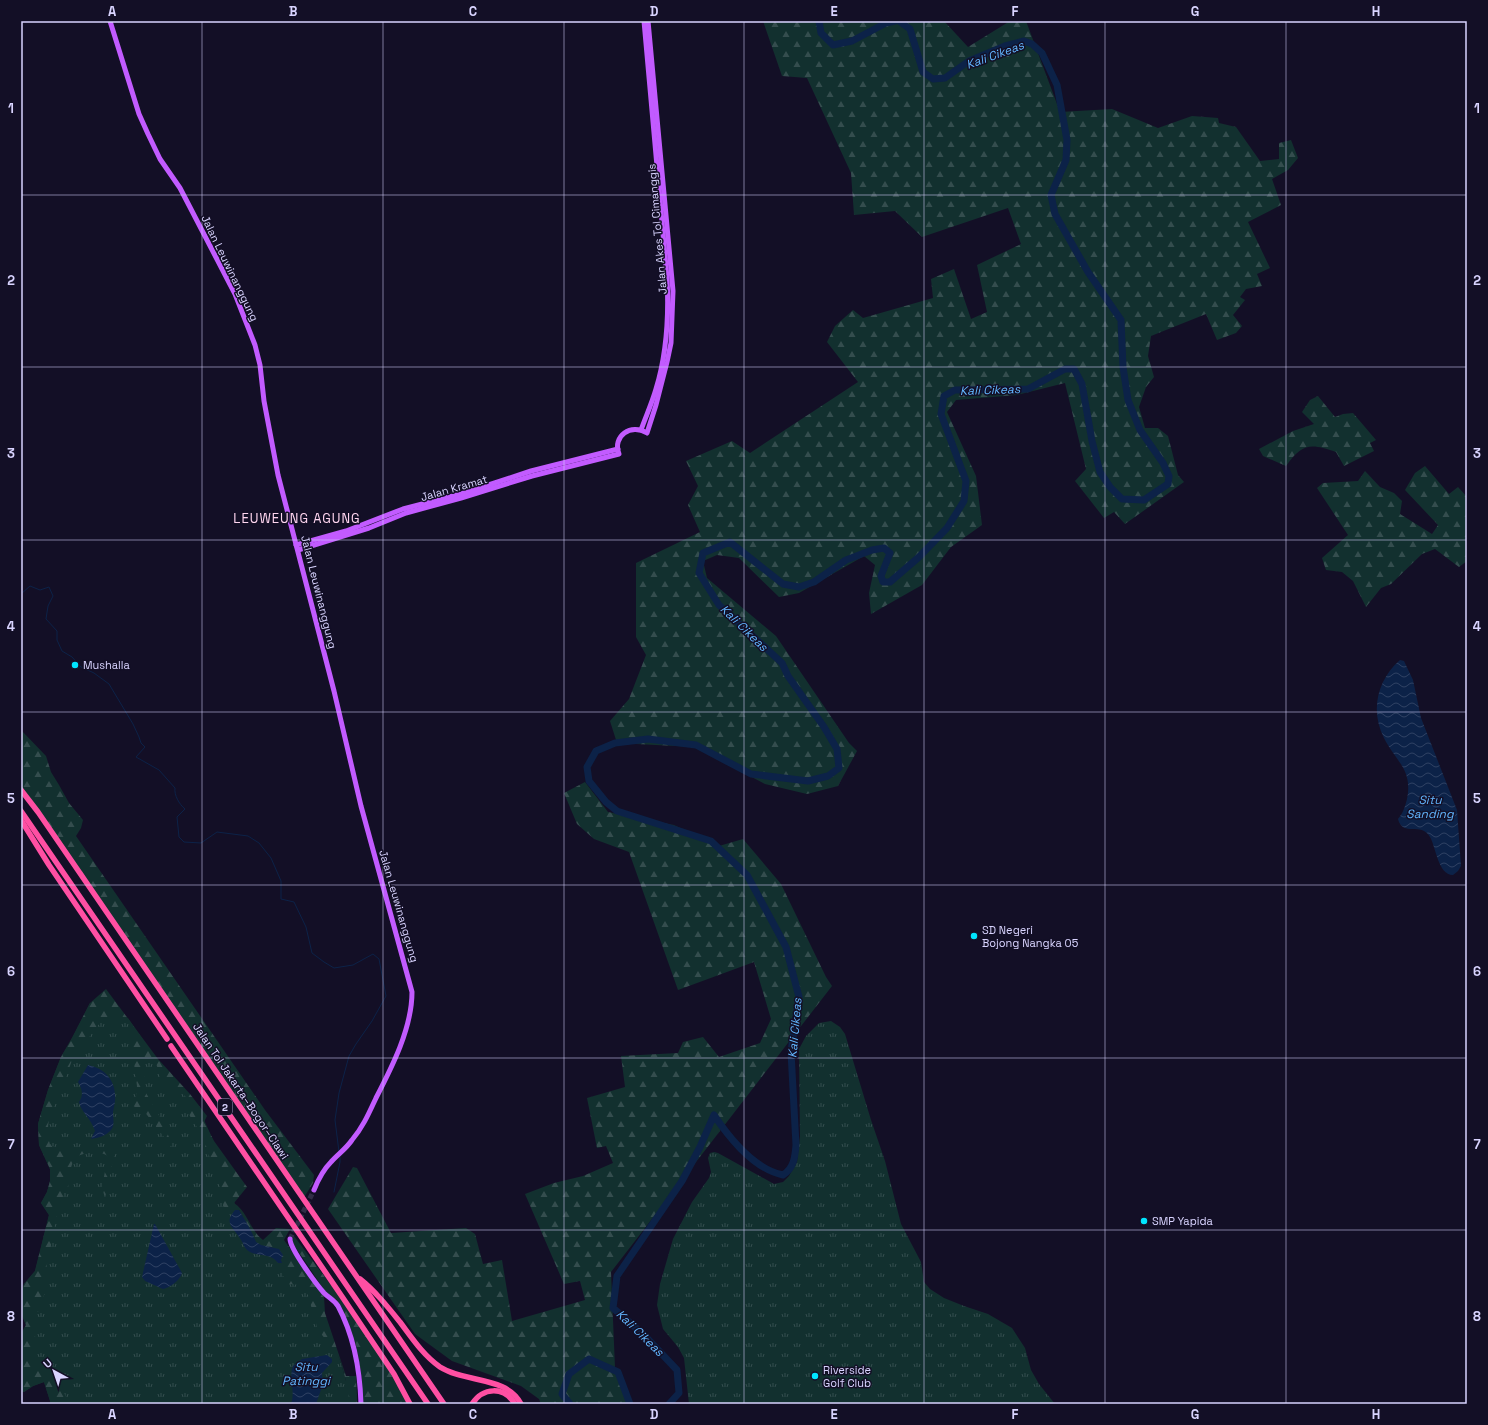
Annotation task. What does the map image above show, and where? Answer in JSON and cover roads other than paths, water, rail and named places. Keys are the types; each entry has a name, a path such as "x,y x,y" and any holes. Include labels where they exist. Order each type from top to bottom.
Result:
{"highway":[{"name":"Jalan Tol Jakarta–Bogor–Ciawi","path":"21,790 43,818 444,1404"},
{"name":"Jalan Tol Jakarta–Bogor–Ciawi","path":"21,811 428,1404"},
{"path":"21,820 49,865 166,1039"},
{"path":"171,1046 364,1328 394,1374 410,1404"},
{"path":"355,1275 373,1289 428,1358 452,1373 503,1386 512,1392 521,1404"},
{"path":"472,1404 475,1399 484,1392 494,1390 506,1394 515,1404"}],"main road":[{"name":"Jalan Leuwinanggung","path":"110,21 139,114 148,134 160,159 180,188 240,303 251,333 260,365 264,401 273,452 334,691 360,806 412,992 410,1014 395,1059 361,1128 342,1153 332,1161 314,1190"},
{"name":"Jalan Akes Tol Cimanggis","path":"644,21 670,291 666,343 656,390 641,430 647,433 656,406 671,343 670,291 648,21"},
{"name":"Jalan Kramat","path":"297,548 403,509 461,494 531,471 618,452 620,439 626,432 633,429 641,430"},
{"path":"290,1239 292,1248 320,1288 337,1304 350,1336 357,1362 361,1404"}],"water":[{"name":"Situ Sanding","path":"1400,660 1404,661 1413,680 1421,718 1457,810 1461,866 1453,875 1448,874 1441,866 1430,837 1426,832 1417,829 1404,828 1400,825 1398,819 1404,810 1407,799 1408,780 1402,766 1384,738 1377,717 1377,707 1381,686 1392,668"},
{"path":"88,1065 103,1071 107,1075 114,1088 115,1096 112,1128 104,1135 91,1139 95,1131 91,1122 80,1106 79,1102 82,1097 82,1092 78,1082"},
{"path":"235,1210 239,1210 256,1242 261,1245 279,1249 283,1255 281,1260 282,1263 278,1263 269,1256 250,1252 246,1249 230,1224 230,1218"},
{"path":"154,1224 182,1273 174,1283 163,1289 145,1281 142,1277"},
{"name":"Situ Patinggi","path":"327,1355 332,1359 332,1362 322,1373 323,1384 316,1404 291,1404 293,1394 291,1375 293,1366 302,1359"}],"waterway":[{"name":"Kali Cikeas","path":"819,21 821,33 833,45 852,41 886,23 895,21"},
{"name":"Kali Cikeas","path":"669,1404 679,1393 677,1370 644,1335 613,1308 617,1276 682,1181 700,1147 714,1115 735,1143 753,1160 762,1166 772,1172 783,1175 792,1166 796,1145 791,1052 799,997 786,947 747,875 711,841 617,811 606,802 589,781 587,767 596,751 615,743 648,739 696,745 751,774 808,781 828,776 839,768 837,749 824,727 788,676 782,663 719,605 699,573 703,553 730,542 783,584 799,587 814,582 846,560 872,550 884,548 890,553 881,576 883,582 890,582 919,557 947,528 964,501 966,481 941,414 944,396 955,390 1028,389 1065,369 1074,369 1082,384 1092,441 1100,472 1110,487 1122,499 1144,500 1168,484 1169,476 1163,463 1140,430 1128,400 1123,367 1121,320 1088,272 1055,214 1051,195 1066,160 1067,140 1057,85 1042,53 1032,44 1024,41 1005,46 969,61 945,78 933,79 923,72 910,29 899,21"},
{"path":"21,594 30,586 40,590 49,587 53,596 48,606 46,619 57,631 57,640 62,651 72,657 81,667 94,673 109,684 133,724 141,743 145,747 136,757 159,770 175,788 177,799 185,809 177,817 179,837 184,842 201,843 217,832 248,836 259,843 271,858 281,881 281,899 294,902 306,927 312,953 334,968 353,965 373,954 379,959 386,996 372,1021 349,1056 339,1093 335,1120 339,1152"},
{"path":"334,1192 340,1157"},
{"name":"Kali Cikeas","path":"570,1404 562,1394 569,1374 589,1359 618,1372 630,1404"}],"tunnel":[{"path":"290,1239 314,1190"}],"place":[{"name":"Mushalla","path":"75,665"},
{"name":"SD Negeri Bojong Nangka 05","path":"974,936"},
{"name":"SMP Yapida","path":"1144,1221"},
{"name":"Riverside Golf Club","path":"815,1376"}],"district":[{"name":"LEUWEUNG AGUNG","path":"297,518"}]}
